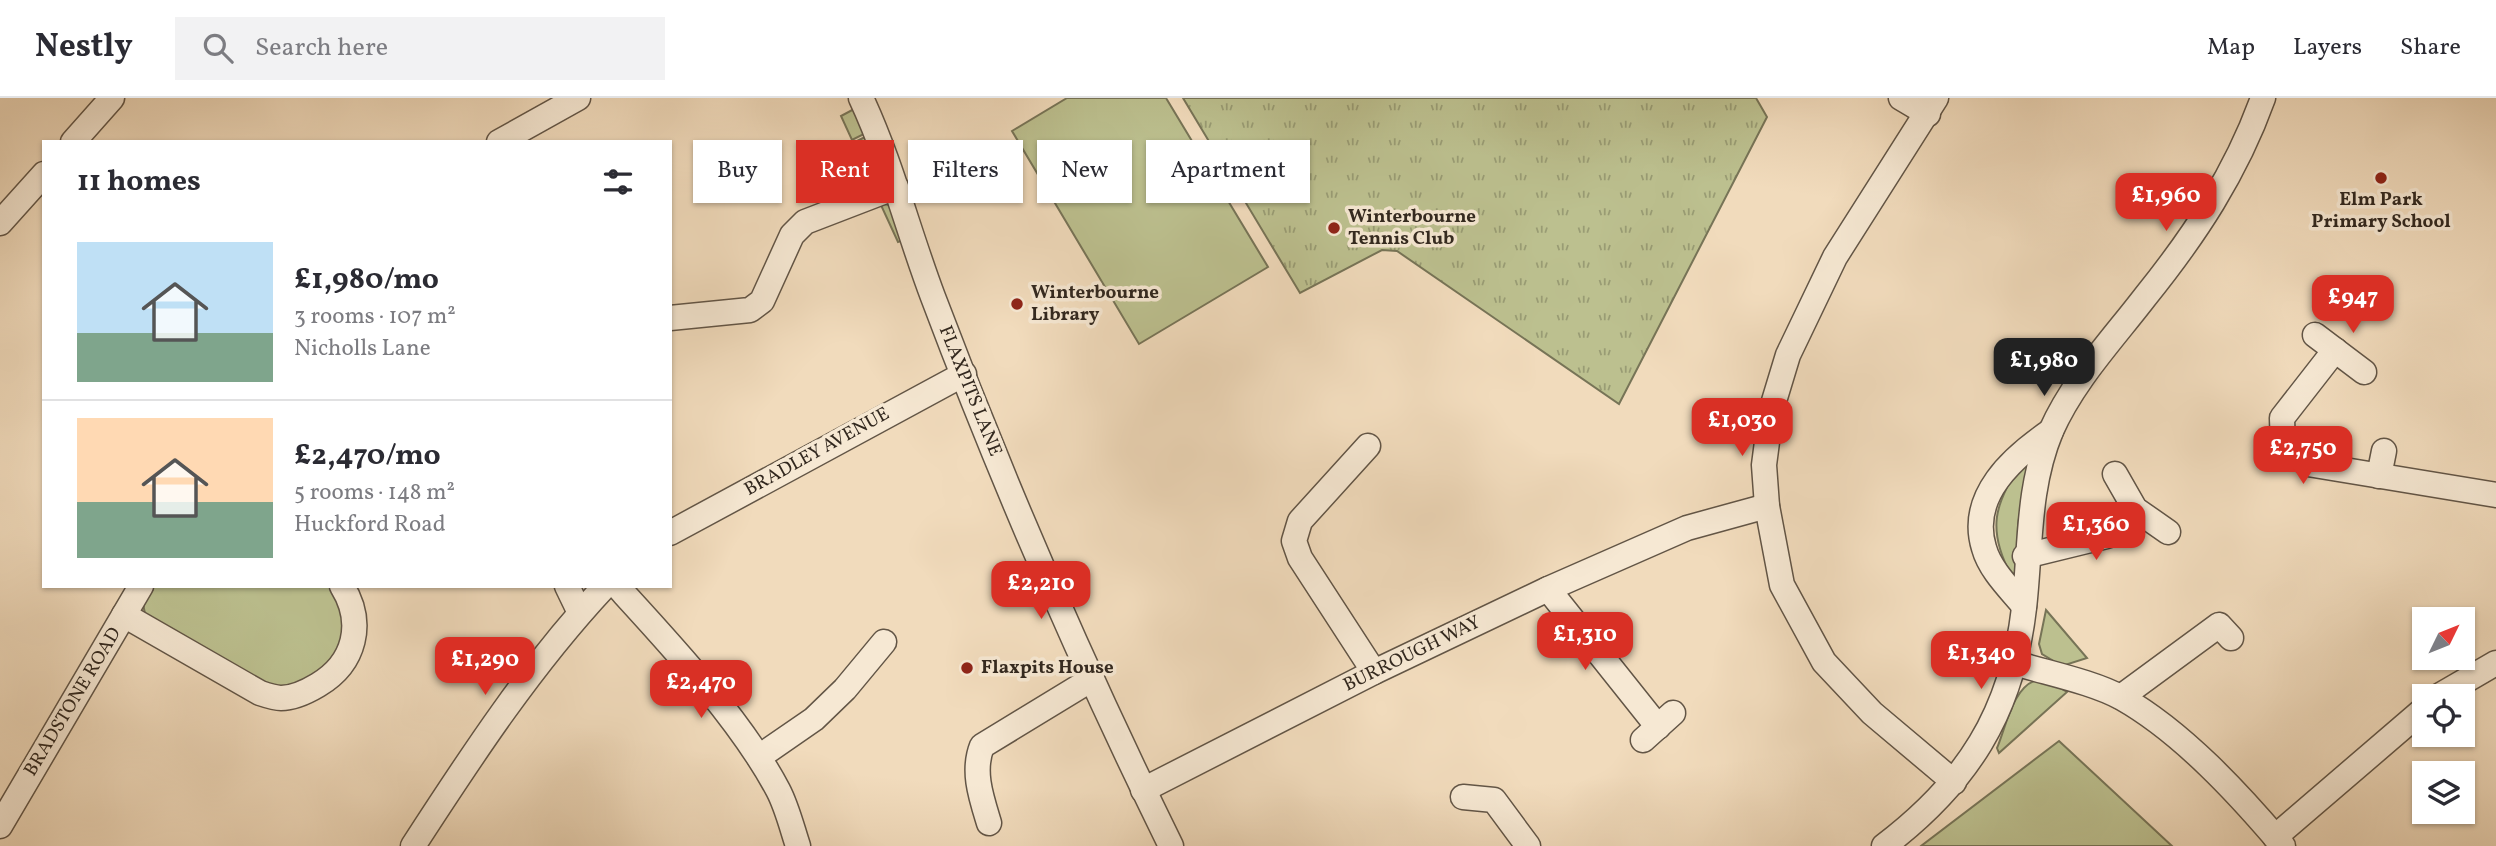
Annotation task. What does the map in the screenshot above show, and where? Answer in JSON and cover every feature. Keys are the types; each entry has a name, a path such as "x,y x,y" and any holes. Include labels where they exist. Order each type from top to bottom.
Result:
{"street":[{"path":"75,140 112,98"},
{"path":"503,140 578,98"},
{"name":"FLAXPITS LANE","path":"861,98 896,187 933,298 1006,481 1092,679 1171,846"},
{"path":"1901,98 1932,106 1835,257 1788,355 1770,411 1764,465 1767,506 1782,585 1824,662 1872,713 1954,782"},
{"path":"1884,846 1915,822 1954,782 1976,754 1995,720 2015,663 2024,606 2025,556 2031,495 2052,431 2083,375 2202,224 2242,153 2263,98"},
{"path":"0,223 42,176"},
{"path":"672,318 750,310 762,301 792,235 805,222 896,187"},
{"path":"2315,335 2364,372"},
{"path":"2335,350 2282,418 2283,448 2308,464 2496,495"},
{"name":"BRADLEY AVENUE","path":"672,532 964,374"},
{"path":"2024,606 1995,570 1984,548 1983,517 1996,480 2021,452 2052,431"},
{"path":"1368,446 1300,521 1294,541 1300,558 1374,672"},
{"path":"2379,476 2384,451"},
{"path":"2115,474 2135,509 2168,532"},
{"name":"BURROUGH WAY","path":"1143,790 1374,672 1548,589 1687,528 1767,506"},
{"path":"2025,556 2107,536 2135,509"},
{"name":"BRADSTONE ROAD","path":"0,826 140,588"},
{"name":"BRADSTONE ROAD","path":"124,615 260,693 281,698 307,691 331,677 346,660 356,635 355,610 343,588"},
{"path":"568,588 580,613"},
{"path":"413,846 490,727 580,613 604,588"},
{"path":"619,588 673,647 759,757 780,792 798,846"},
{"path":"1548,589 1658,727"},
{"path":"2121,697 2219,625 2231,638"},
{"path":"759,757 814,719 845,690 871,646"},
{"path":"2015,663 2121,697 2217,774 2279,841 2412,720"},
{"path":"2460,684 2496,663"},
{"path":"989,823 979,787 977,758 982,746 1092,679"},
{"path":"1463,797 1494,800 1528,846"}],"green space":[{"path":"1067,98 1166,98 1191,140 1146,140 1146,203 1229,203 1268,267 1139,344 1055,203 1132,203 1132,140 1037,140 1037,173 1023,149 1023,140 1017,140 1012,131"},
{"path":"1183,98 1756,98 1767,117 1619,404 1397,251 1382,250 1300,293 1246,203 1310,203 1310,140 1208,140"},
{"path":"856,108 866,133 852,140 841,116"},
{"path":"880,203 889,205 904,240 898,242"},
{"path":"2021,464 2028,466 2018,524 2017,572 2011,575 1999,544 1997,518 2005,492"},
{"path":"149,588 332,588 346,612 338,655 304,681 286,686 263,684 148,620 144,611"},
{"path":"2046,610 2087,658 2062,666 2042,654 2039,644"},
{"path":"2037,680 2050,682 2067,692 1999,753 1997,748 2016,699 2022,690"},
{"path":"2059,741 2172,846 1921,846"}],"place":[{"name":"Elm Park Primary School","path":"2381,178"},
{"name":"Winterbourne Tennis Club","path":"1334,228"},
{"name":"Winterbourne Library","path":"1017,304"},
{"name":"Flaxpits House","path":"967,668"}]}
